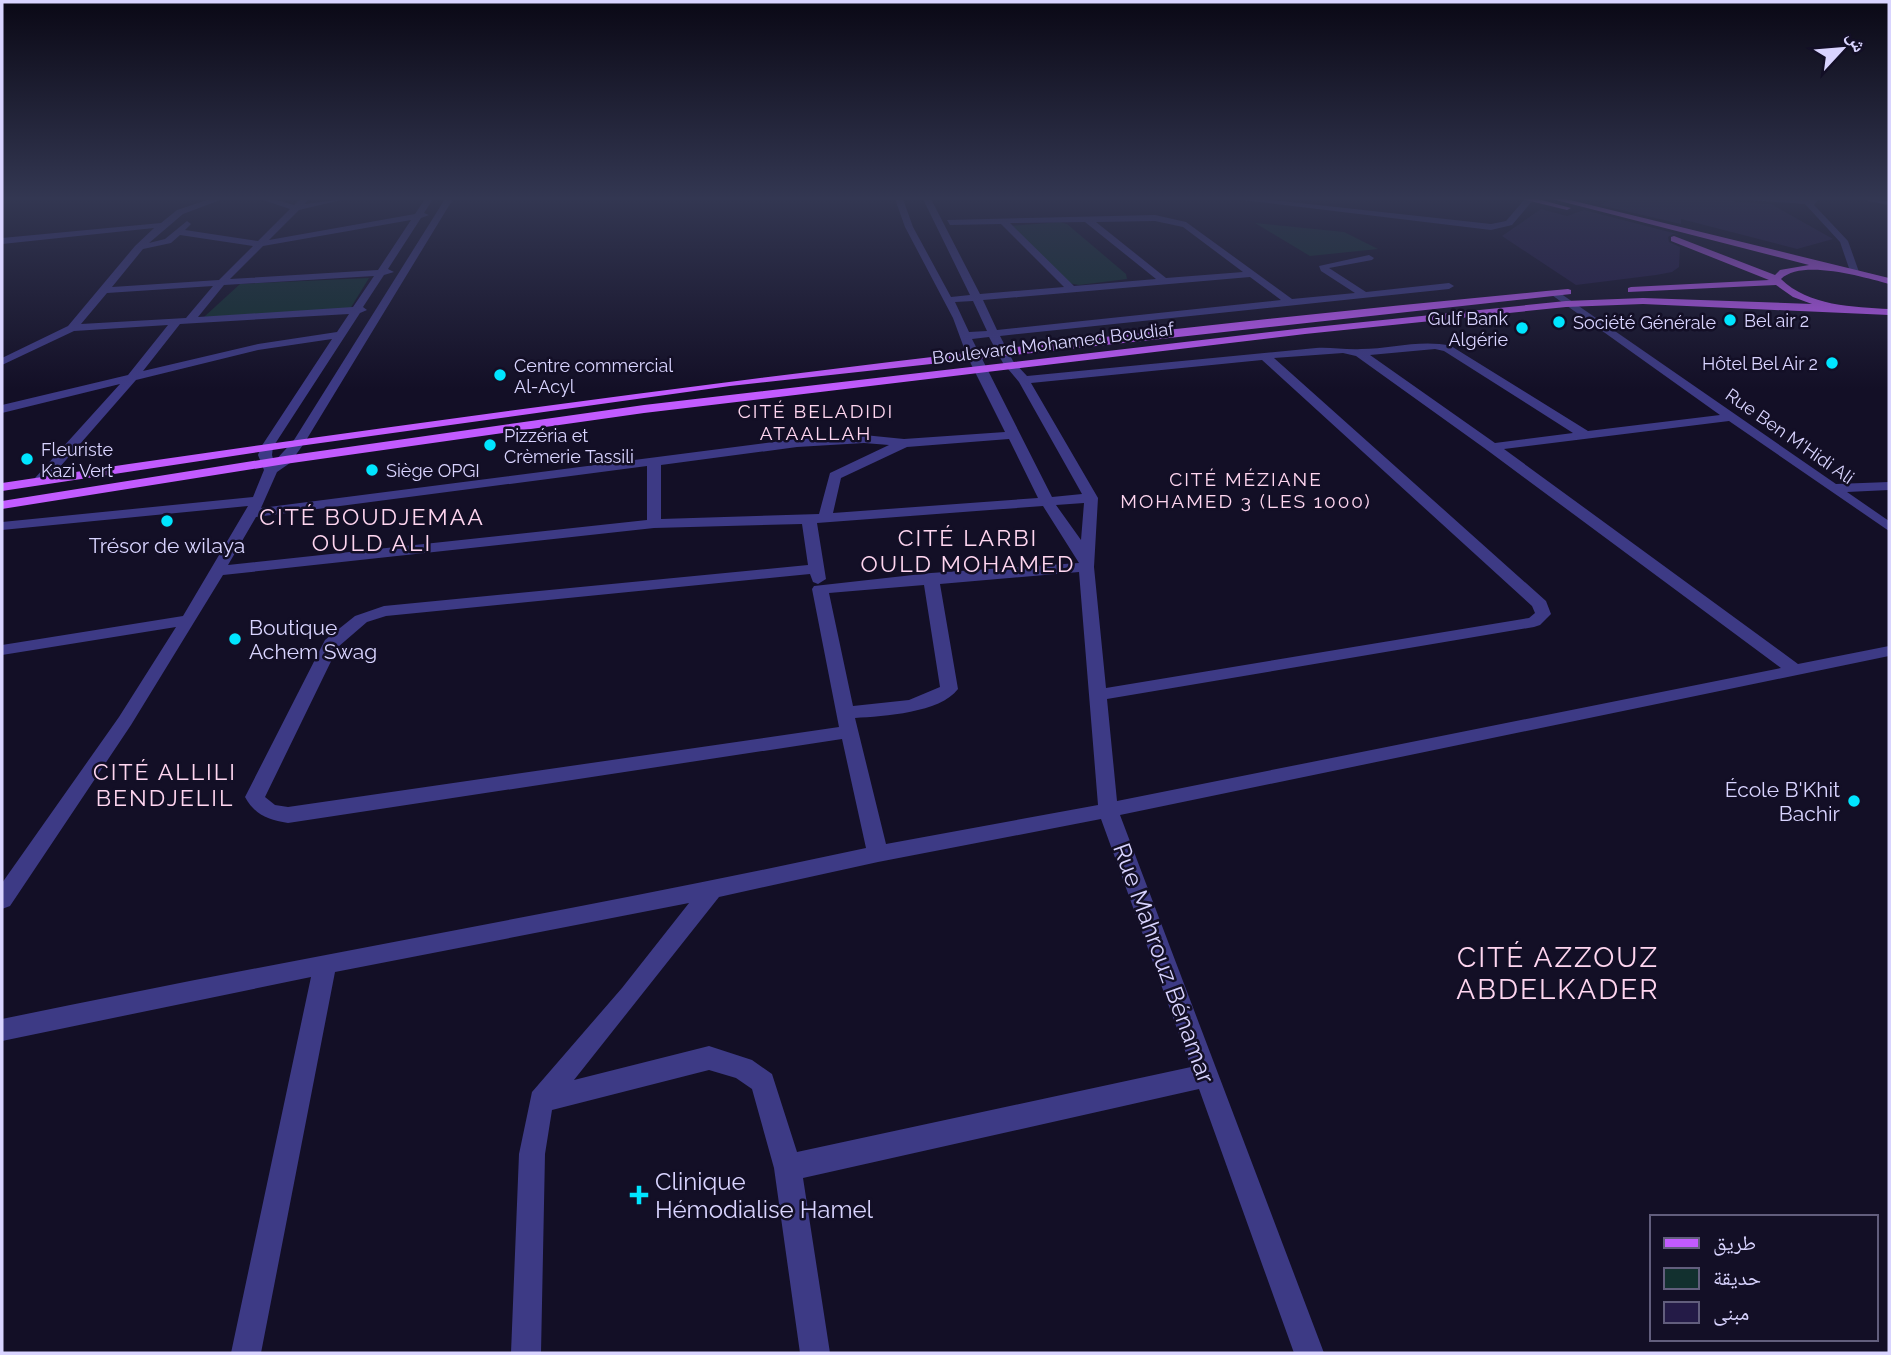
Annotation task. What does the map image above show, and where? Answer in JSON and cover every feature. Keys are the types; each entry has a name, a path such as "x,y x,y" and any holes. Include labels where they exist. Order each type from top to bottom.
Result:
{"main road":[{"path":"1695,286 1729,273 1720,262"},
{"path":"1735,262 1777,280 1802,296 1847,308 1874,311"},
{"path":"1810,262 1889,281"},
{"path":"1777,280 1783,271 1794,269 1841,270"},
{"name":"Boulevard Mohamed Boudiaf","path":"2,487 299,442 730,383 999,351 1554,293 1777,280"},
{"name":"Boulevard Mohamed Boudiaf","path":"2,505 644,410 1566,303 1643,301 1847,308"}],"street":[{"path":"72,328 126,262"},
{"path":"40,481 183,321 242,262"},
{"path":"274,464 267,447 388,262"},
{"path":"2,900 125,721 189,620 253,508 274,464 299,442 412,262"},
{"path":"820,589 1086,563 1048,503 927,262"},
{"path":"216,571 654,524 817,518 1091,498 1024,380 1008,366 999,351 958,262"},
{"path":"1044,262 1073,291"},
{"path":"1141,262 1165,282"},
{"path":"1235,262 1291,303"},
{"path":"1345,262 1324,266 1324,269 1365,295"},
{"path":"1851,262 1854,272"},
{"path":"104,290 407,271"},
{"path":"947,300 1251,274"},
{"path":"965,336 1449,286"},
{"name":"Rue Ben M'Hidi Ali","path":"1554,293 1889,527"},
{"path":"2,362 72,328 383,309"},
{"path":"1874,311 1889,313"},
{"path":"2,409 258,347 339,335"},
{"path":"1024,380 1343,349 1359,353 1435,346 1447,348 1586,435"},
{"path":"1359,353 1492,447 1795,670"},
{"path":"1098,695 1534,622 1543,614 1540,604 1266,357"},
{"path":"1492,447 1731,416"},
{"path":"282,422 313,419"},
{"path":"2,526 253,508 797,443 863,439 904,443 1014,435"},
{"path":"878,854 849,732 820,589 817,569 817,518 835,476 904,443"},
{"path":"654,462 654,524"},
{"path":"1833,488 1889,486"},
{"name":"Rue Mahrouz Bénamar","path":"1091,498 1086,563 1108,810 1309,1353"},
{"path":"817,569 384,611 360,619 331,644 255,797 259,806 270,813 288,815 849,732"},
{"path":"845,713 912,708 949,689 931,578"},
{"path":"2,650 189,620"},
{"path":"2,1030 712,890 878,854 1108,810 1889,651"},
{"path":"526,1353 532,1154 541,1101 630,995 712,890"},
{"path":"246,1353 326,964"},
{"path":"541,1101 709,1058 743,1068 763,1082 788,1168 815,1353"},
{"path":"788,1168 1206,1076"}],"green space":[{"path":"1047,262 1112,262 1126,274 1127,279 1079,285 1068,283"},
{"path":"369,278 350,309 204,317 240,284"}],"building":[{"path":"1542,262 1679,262 1679,267 1672,272 1576,285"}],"place":[{"name":"Bel air 2","path":"1730,320"},
{"name":"Société Générale","path":"1559,322"},
{"name":"Gulf Bank Algérie","path":"1522,328"},
{"name":"Hôtel Bel Air 2","path":"1832,363"},
{"name":"Centre commercial Al-Acyl","path":"500,375"},
{"name":"Pizzéria et Crèmerie Tassili","path":"490,445"},
{"name":"Fleuriste Kazi Vert","path":"27,459"},
{"name":"Siège OPGI","path":"372,470"},
{"name":"Trésor de wilaya","path":"167,521"},
{"name":"Boutique Achem Swag","path":"235,639"},
{"name":"École B'Khit Bachir","path":"1854,801"},
{"name":"Clinique Hémodialise Hamel","path":"639,1195"}],"district":[{"name":"CITÉ BELADIDI ATAALLAH","path":"816,422"},
{"name":"CITÉ MÉZIANE MOHAMED 3 (LES 1000)","path":"1246,490"},
{"name":"CITÉ BOUDJEMAA OULD ALI","path":"372,529"},
{"name":"CITÉ LARBI OULD MOHAMED","path":"968,550"},
{"name":"CITÉ ALLILI BENDJELIL","path":"165,784"},
{"name":"CITÉ AZZOUZ ABDELKADER","path":"1558,973"}]}
